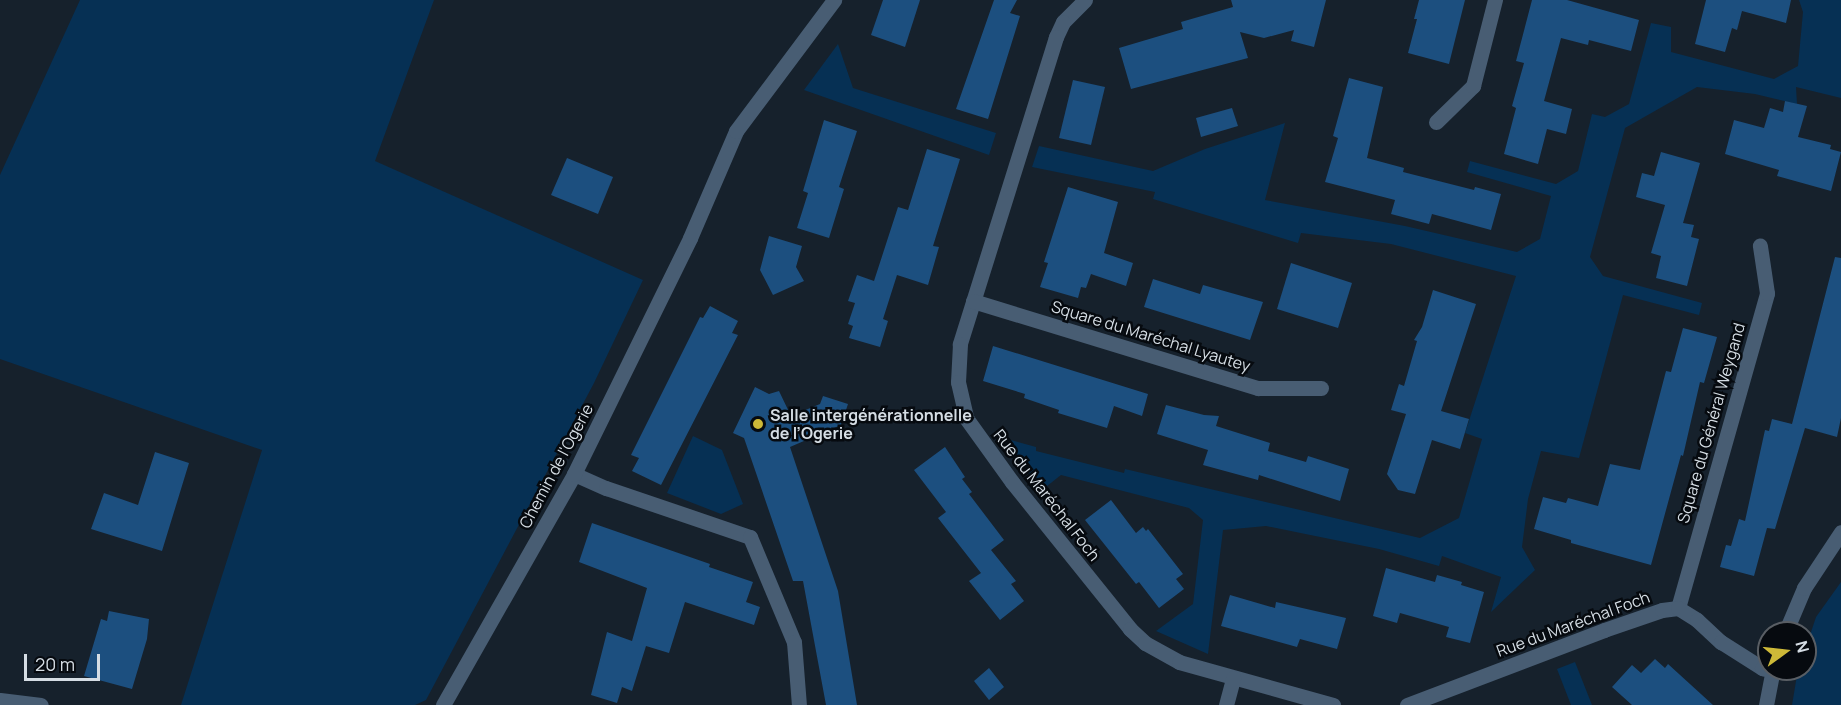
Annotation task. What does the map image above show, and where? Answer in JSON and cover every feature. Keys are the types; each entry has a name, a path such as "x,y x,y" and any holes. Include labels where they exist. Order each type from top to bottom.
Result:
{"street":[{"name":"Chemin de l'Ogerie","path":"443,705 574,474 690,238 736,131 834,0"},
{"name":"Rue du Maréchal Foch","path":"1085,0 1063,22 1056,37 960,344 958,382 966,418 1019,491 1139,637 1160,653 1179,662 1333,705"},
{"path":"1436,122 1473,86 1495,0"},
{"name":"Square du Général Weygand","path":"1678,608 1767,293 1760,246"},
{"name":"Square du Maréchal Lyautey","path":"973,301 1258,388 1321,388"},
{"path":"574,474 606,488 750,537 794,642 800,705"},
{"path":"1790,621 1804,588 1841,532"},
{"name":"Rue du Maréchal Foch","path":"1407,705 1604,630 1662,610 1678,608"},
{"path":"1678,608 1697,620 1721,642 1757,665"},
{"path":"1226,705 1233,678"},
{"path":"1767,705 1771,681"},
{"path":"0,700 41,705"}],"shaded area":[{"path":"80,0 434,0 375,161 643,280 594,383 426,700 415,705 181,705 262,450 0,359 0,175"},
{"path":"1799,0 1841,0 1841,98 1796,87 1797,104 1755,94 1697,87 1625,128 1590,257 1603,276 1702,303 1699,315 1623,295 1579,458 1541,451 1528,499 1522,547 1535,570 1491,612 1501,577 1442,556 1439,566 1379,549 1266,526 1223,530 1208,654 1156,631 1193,604 1203,520 1189,508 1061,475 1042,490 1000,437 1036,447 1036,451 1124,473 1125,469 1420,538 1459,518 1482,439 1465,433 1516,276 1391,244 1301,233 1298,243 1153,199 1155,192 1032,167 1039,146 1153,171 1205,149 1285,123 1265,200 1405,226 1517,252 1540,239 1551,196 1467,172 1470,161 1556,184 1578,171 1592,114 1605,117 1629,104 1651,23 1671,27 1671,52 1774,79 1798,66 1803,12"},
{"path":"838,44 853,88 996,133 989,155 804,90"},
{"path":"693,436 722,450 743,504 721,514 667,493"},
{"path":"1841,582 1841,705 1792,705 1796,681 1817,681 1816,617"},
{"path":"1575,662 1592,705 1571,705 1557,669"}],"building":[{"path":"883,0 920,0 905,47 871,35"},
{"path":"994,0 1017,0 1010,13 1020,16 988,119 956,109"},
{"path":"1231,0 1326,0 1314,47 1291,41 1294,30 1264,38 1240,32 1248,58 1131,89 1119,48 1183,29 1181,22 1233,7"},
{"path":"1419,0 1465,0 1449,64 1408,53 1417,19 1414,19"},
{"path":"1532,0 1567,0 1639,20 1631,51 1589,40 1588,45 1561,38 1544,101 1572,109 1566,134 1547,129 1538,164 1504,154 1516,108 1512,106 1524,63 1516,61"},
{"path":"1706,0 1791,0 1786,23 1742,11 1737,30 1732,28 1725,52 1695,44"},
{"path":"1349,78 1383,87 1367,158 1404,168 1403,172 1474,190 1475,187 1501,194 1491,230 1432,214 1429,224 1391,214 1395,200 1325,182 1338,138 1333,136"},
{"path":"1073,80 1105,87 1091,145 1059,138"},
{"path":"1785,101 1807,106 1798,137 1831,145 1830,149 1841,152 1831,191 1777,176 1779,170 1725,154 1734,120 1764,128 1770,108 1783,112"},
{"path":"1232,108 1238,126 1201,137 1196,118"},
{"path":"824,120 857,131 839,187 844,189 829,238 797,228 808,193 803,191"},
{"path":"927,149 960,159 933,246 939,247 928,285 897,275 883,319 888,321 880,347 849,338 853,326 848,324 855,303 848,301 857,275 874,281 898,207 908,210"},
{"path":"1661,152 1700,163 1683,223 1694,225 1691,237 1699,239 1687,286 1656,278 1661,256 1651,253 1665,205 1636,197 1642,173 1654,176"},
{"path":"567,158 613,177 598,214 551,195"},
{"path":"1068,187 1118,202 1104,253 1133,263 1126,286 1091,274 1086,288 1081,287 1078,298 1040,287 1048,263 1044,262"},
{"path":"769,236 802,246 796,267 804,281 773,295 760,270"},
{"path":"1835,257 1841,258 1841,418 1837,437 1805,428 1775,529 1767,528 1754,576 1720,567 1726,545 1731,546 1739,519 1745,521 1765,430 1769,431 1772,419 1792,424"},
{"path":"1291,263 1352,283 1338,328 1277,309"},
{"path":"1153,279 1200,294 1203,285 1263,302 1250,340 1144,307"},
{"path":"1433,290 1476,304 1441,411 1469,419 1460,449 1432,440 1415,494 1398,490 1387,474 1406,414 1391,410 1399,384 1404,386 1417,341 1414,340 1422,327"},
{"path":"710,306 738,321 732,333 738,335 661,485 632,471 639,458 631,455 700,317 703,318"},
{"path":"1683,328 1717,337 1704,383 1700,382 1683,456 1681,455 1651,565 1571,543 1571,540 1534,529 1543,497 1566,503 1568,498 1598,506 1610,464 1640,470 1666,371 1671,372"},
{"path":"993,346 1148,394 1142,416 1114,406 1107,428 1058,413 1059,410 1024,398 1025,394 983,381"},
{"path":"755,387 769,394 779,391 791,416 820,404 823,396 848,404 841,425 790,447 838,591 857,705 826,705 803,581 793,581 744,438 733,433"},
{"path":"1166,405 1204,415 1219,416 1216,426 1270,443 1268,451 1306,462 1308,456 1349,469 1340,501 1259,475 1258,480 1203,465 1208,450 1157,434"},
{"path":"945,447 965,477 962,479 972,492 969,494 1004,540 991,550 1016,581 1011,584 1024,601 1000,620 969,581 981,573 938,518 946,512 914,470"},
{"path":"155,452 189,463 162,551 91,529 104,493 138,505"},
{"path":"1111,500 1136,533 1143,527 1146,531 1148,529 1183,574 1176,579 1184,589 1159,608 1139,582 1136,584 1085,520"},
{"path":"592,523 710,564 709,567 753,582 746,602 760,607 754,625 685,602 669,653 646,646 632,691 622,687 617,703 591,695 607,632 632,641 647,588 579,562"},
{"path":"1386,568 1435,582 1437,575 1462,582 1461,585 1484,592 1470,643 1446,637 1449,627 1400,613 1397,623 1373,616"},
{"path":"1230,595 1275,608 1276,602 1346,618 1337,649 1300,639 1297,647 1221,626"},
{"path":"109,611 149,619 147,639 132,689 84,676 101,619 107,621"},
{"path":"1655,659 1665,668 1668,664 1713,705 1632,705 1612,687 1632,665 1641,673"},
{"path":"989,668 1004,687 989,700 974,681"}],"place":[{"name":"Salle intergénérationnelle de l’Ogerie","path":"758,424"}]}
